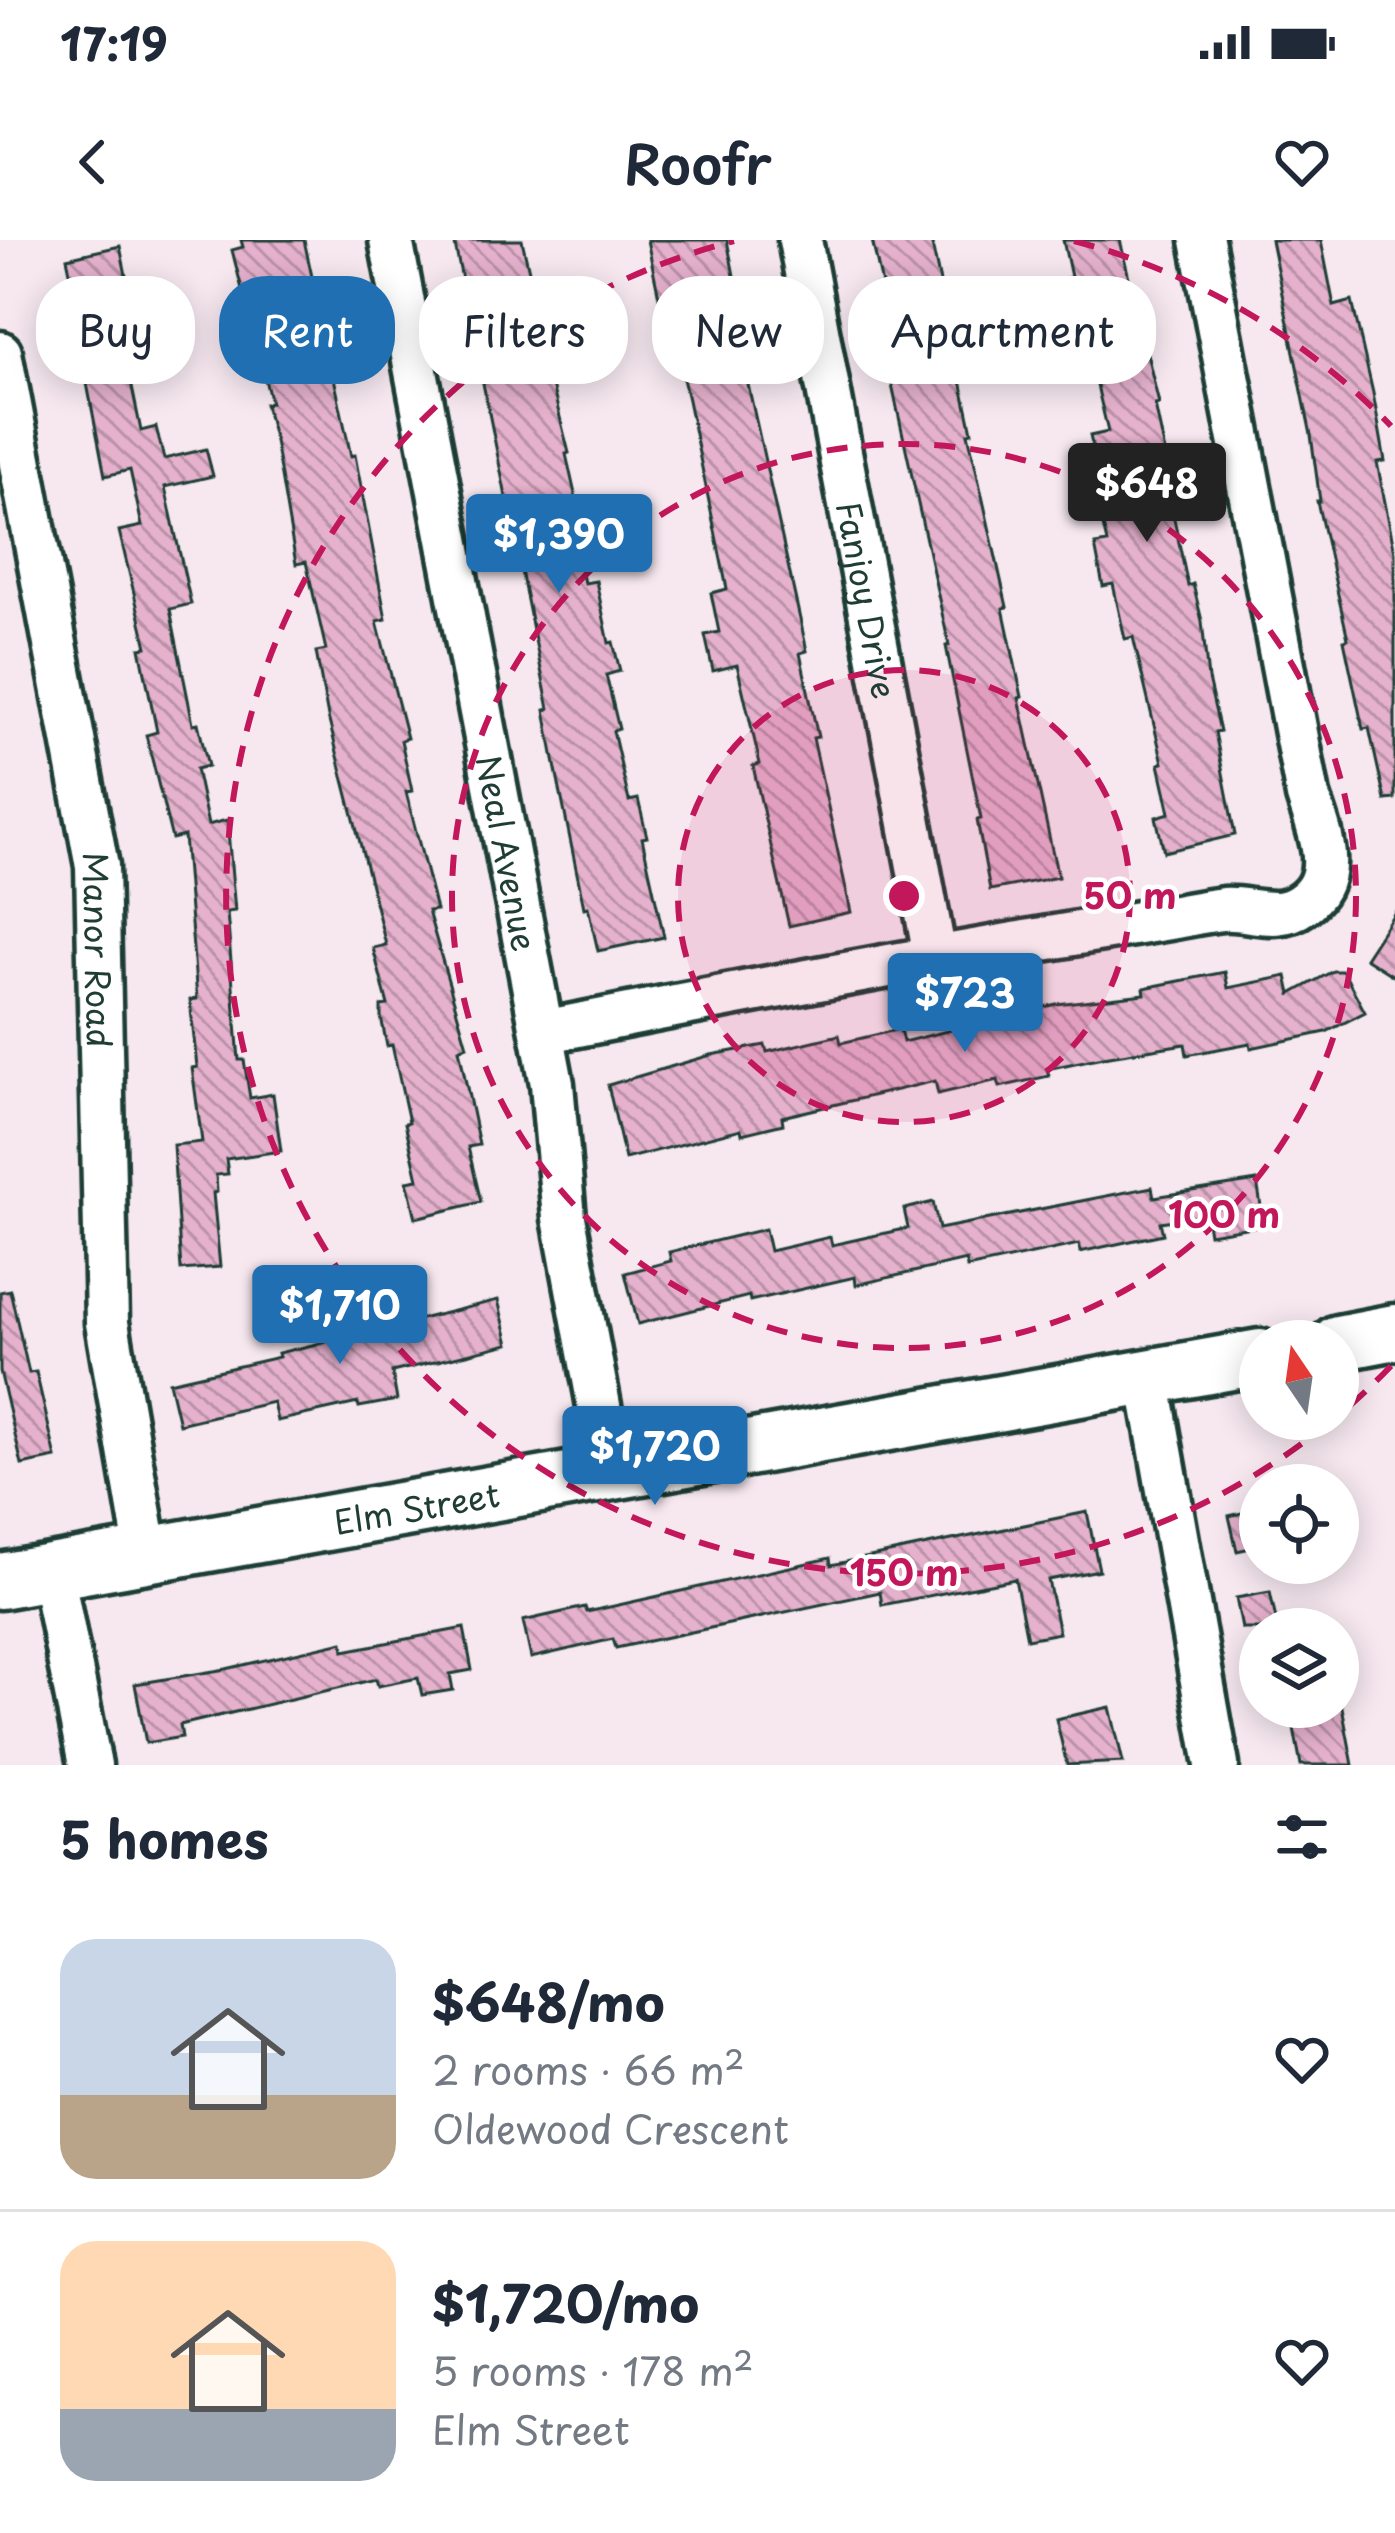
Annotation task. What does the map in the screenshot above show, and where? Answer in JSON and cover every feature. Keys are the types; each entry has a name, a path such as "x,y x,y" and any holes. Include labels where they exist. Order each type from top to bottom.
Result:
{"main road":[{"path":"1359,1338 1395,1332"},
{"name":"Elm Street","path":"26,1576 1239,1361"}],"street":[{"name":"Neal Avenue","path":"391,240 553,1084 564,1218 611,1470"},
{"name":"Fanjoy Drive","path":"800,240 935,956"},
{"path":"543,1032 935,956 1228,908 1283,913 1303,904 1317,888 1325,869 1325,848 1308,796 1202,240"},
{"name":"Manor Road","path":"0,353 97,866 106,1323 148,1555"},
{"path":"1148,1378 1217,1765"},
{"path":"26,1576 90,1765"}],"building":[{"path":"241,240 304,240 312,276 239,276 232,250 243,247"},
{"path":"454,240 522,240 530,276 461,276"},
{"path":"647,240 727,240 734,276 655,276"},
{"path":"872,240 931,240 939,276 880,276"},
{"path":"1063,240 1120,240 1129,276 1071,276"},
{"path":"1271,240 1321,240 1334,306 1352,301 1373,393 1385,461 1377,462 1395,553 1395,799 1385,800 1369,728 1363,729"},
{"path":"120,246 126,276 71,276 67,258"},
{"path":"87,384 131,384 141,431 156,427 164,459 206,449 213,476 165,487 191,604 170,609 193,724 198,723 208,766 196,769 208,825 227,820 235,911 227,912 239,1060 244,1060 250,1098 273,1094 281,1151 226,1159 228,1174 216,1175 217,1192 213,1193 220,1267 181,1270 173,1145 202,1142 192,1068 197,1067 190,1000 197,999 184,836 172,839 146,735 157,732 140,648 147,647 119,531 142,526 130,470 105,476"},
{"path":"266,384 335,384 351,456 355,455 386,619 377,621 407,738 401,740 412,791 406,792 436,910 428,911 467,1046 459,1049 479,1145 468,1147 481,1202 416,1218 407,1181 418,1179 405,1123 409,1122 381,1017 381,1006 388,1005 373,948 386,945 328,717 316,652 326,650 306,562 296,564 265,404 271,403"},
{"path":"483,384 552,384 579,512 569,514 584,583 596,581 620,671 606,675 619,729 613,731 629,801 638,799 664,937 598,951 588,907 584,908 545,710 549,709"},
{"path":"684,384 748,384 807,651 800,653 818,737 813,738 851,912 789,926 753,766 760,764 737,665 713,671 705,635 719,632 711,593 727,589"},
{"path":"892,384 962,384 972,432 968,433 1007,607 1003,608 1019,698 1058,877 990,890 949,645"},
{"path":"1097,384 1154,384 1178,513 1173,514 1188,586 1193,584 1202,621 1220,731 1215,732 1235,835 1164,852 1156,817 1170,813 1159,764 1163,763 1133,637 1125,639 1113,584 1103,586 1095,545 1107,543 1095,491 1103,489 1090,436 1108,432"},
{"path":"1395,912 1395,977 1365,958"},
{"path":"1333,971 1343,971 1365,1012 1326,1032 1251,1048 1250,1043 1187,1055 1185,1044 1103,1057 1047,1069 1049,1076 1000,1087 998,1080 938,1094 935,1081 782,1117 783,1124 742,1134 741,1129 625,1159 608,1085 711,1055 765,1045 767,1052 839,1035 841,1043 900,1029 903,1042 1056,1004 1145,994 1144,988 1225,972 1228,988 1287,976 1291,994"},
{"path":"1257,1181 1264,1225 1209,1234 1206,1215 1160,1222 1163,1234 1080,1252 1079,1244 967,1268 966,1260 856,1285 855,1277 750,1301 749,1296 638,1324 625,1273 671,1261 669,1252 765,1229 770,1251 830,1237 832,1245 908,1228 904,1209 933,1202 939,1229 1152,1187 1154,1197"},
{"path":"10,1290 56,1458 22,1465 0,1371 0,1292"},
{"path":"498,1300 509,1344 392,1372 397,1400 359,1407 358,1403 277,1421 273,1402 179,1424 169,1382 279,1357 278,1353 325,1342 324,1337 384,1328"},
{"path":"1087,1512 1099,1570 1048,1580 1059,1633 1027,1639 1015,1579 882,1605 880,1592 616,1648 613,1639 531,1658 523,1621 585,1607 587,1612 830,1558 831,1565"},
{"path":"1239,1514 1239,1551 1237,1551 1229,1516"},
{"path":"1270,1592 1273,1608 1239,1608 1239,1614 1236,1598"},
{"path":"464,1628 472,1670 450,1674 453,1690 422,1695 418,1678 378,1686 376,1679 180,1725 182,1737 146,1743 135,1684 343,1642 344,1651"},
{"path":"1110,1707 1123,1762 1067,1765 1056,1719"},
{"path":"1294,1728 1346,1728 1353,1765 1301,1765"}]}
